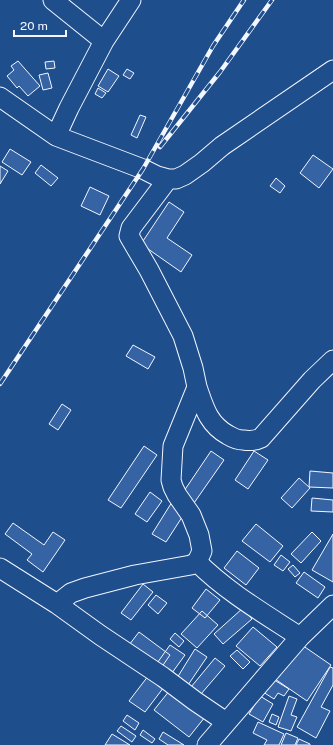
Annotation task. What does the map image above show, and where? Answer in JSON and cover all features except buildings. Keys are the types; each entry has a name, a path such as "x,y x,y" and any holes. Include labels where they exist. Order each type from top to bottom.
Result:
{"street":[{"path":"53,0 104,41"},
{"path":"56,136 104,41 131,0"},
{"path":"0,97 56,136 136,166 168,180 176,179 185,175 222,146 333,70"},
{"path":"168,180 131,228 129,236 183,336 197,387 205,409 211,420 220,430 240,440 251,441 261,438 312,380 333,360"},
{"path":"57,604 71,593 85,588 135,575 192,565 197,562 202,551 199,535 191,515 173,487 171,480 173,446 197,387"},
{"path":"197,562 229,589 300,637"},
{"path":"0,568 57,604 226,722"},
{"path":"207,745 300,637 333,605"}],"railway":[{"path":"0,384 143,169 213,46 244,0"},
{"path":"160,147 220,72 272,0"}]}
